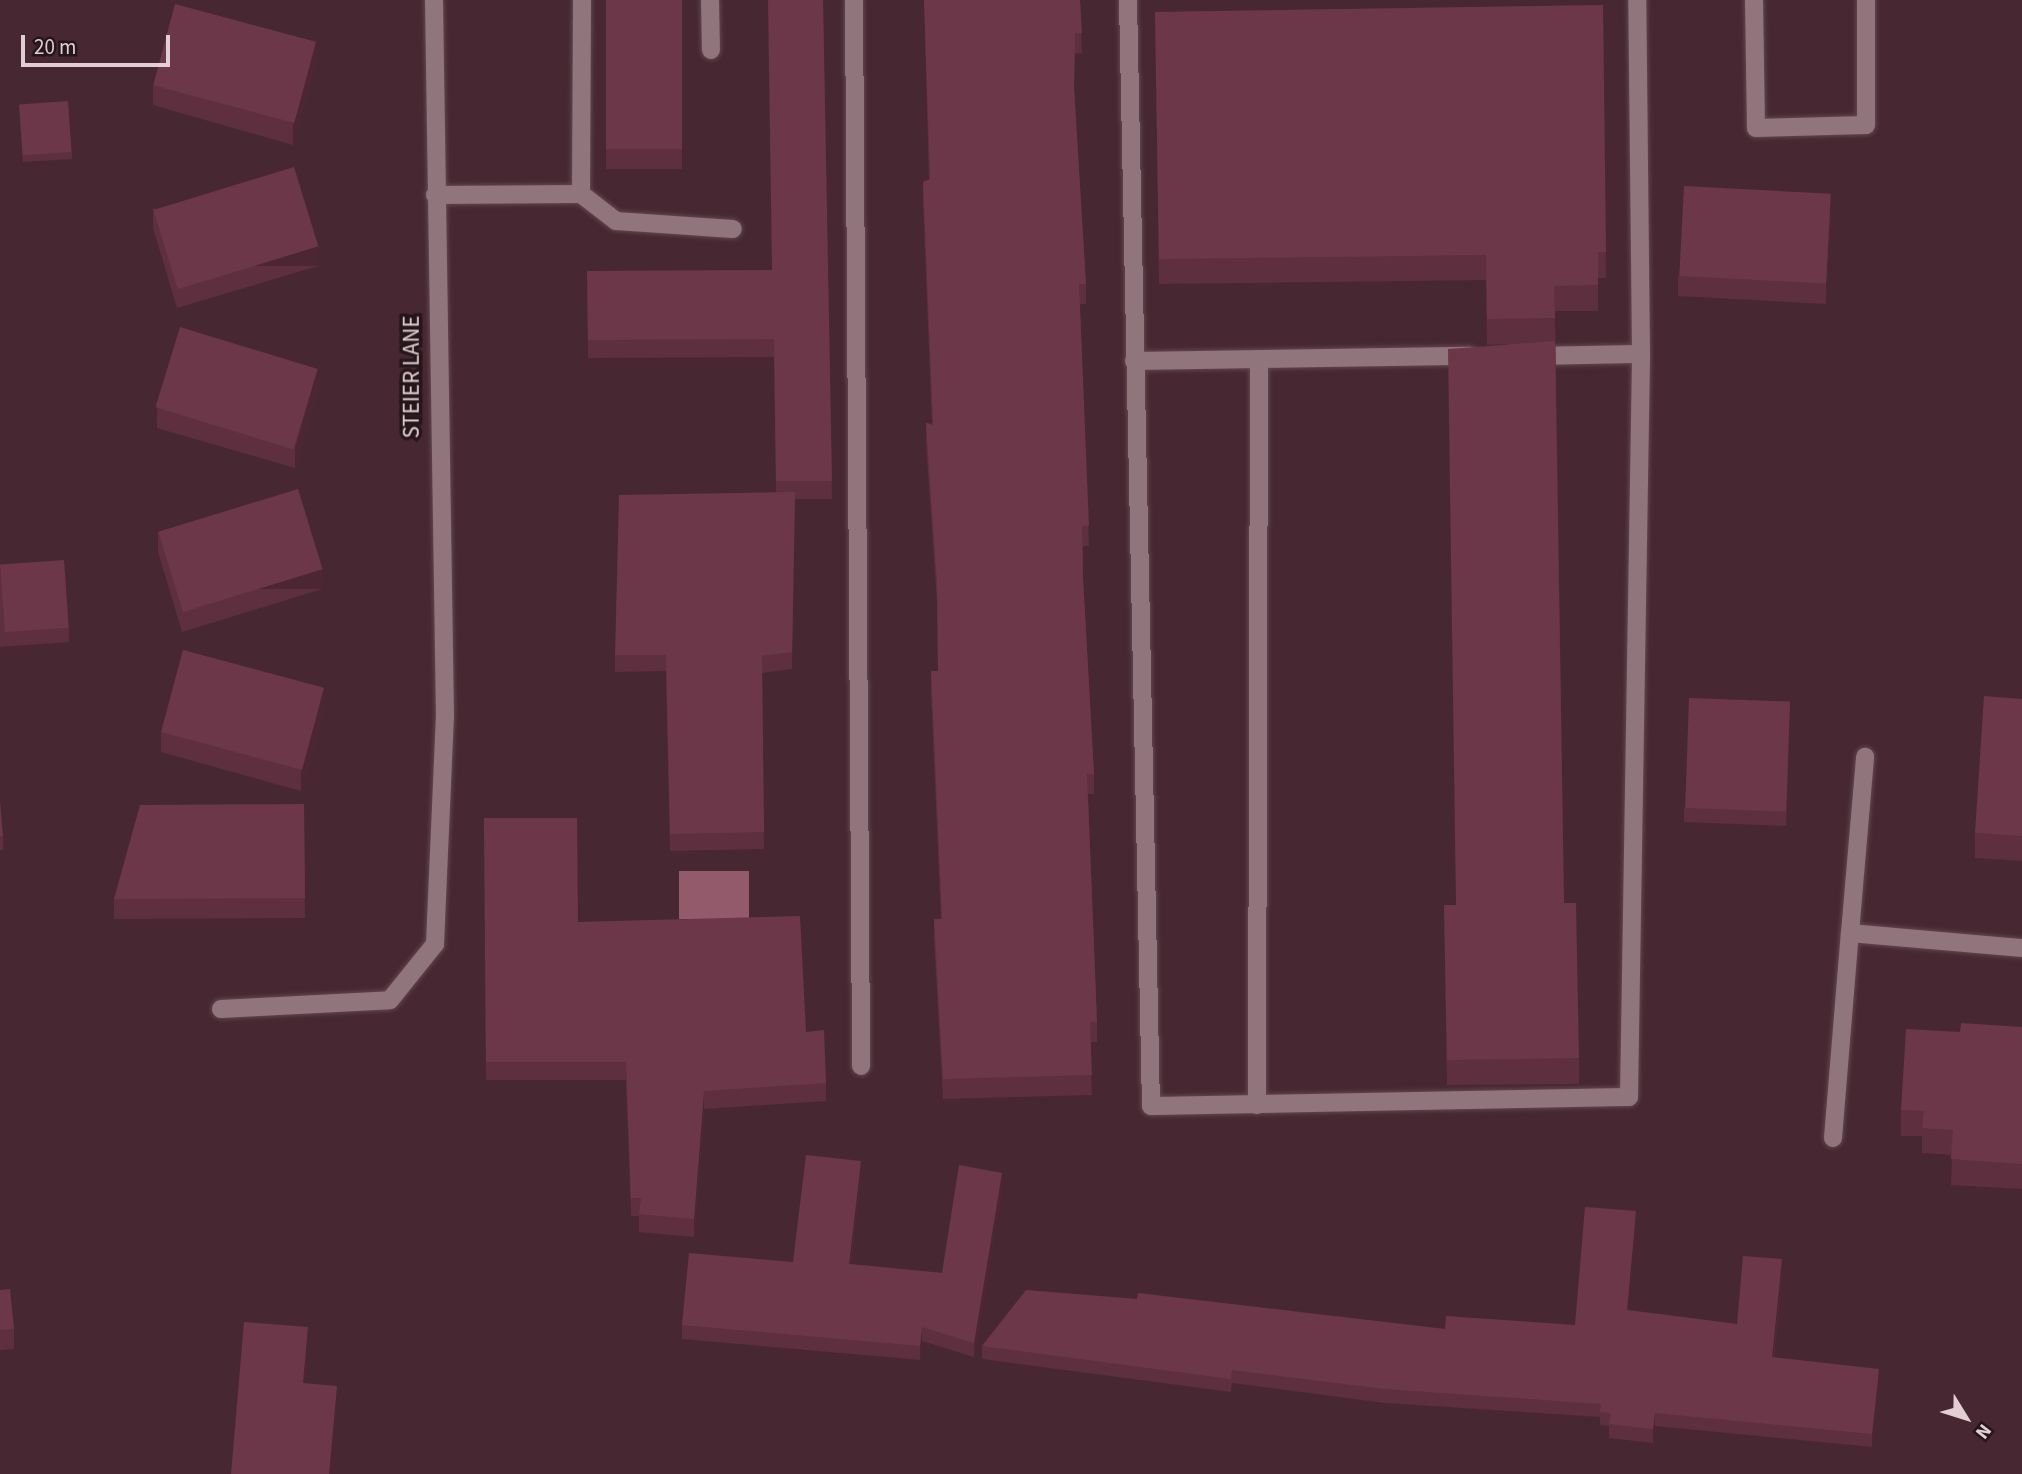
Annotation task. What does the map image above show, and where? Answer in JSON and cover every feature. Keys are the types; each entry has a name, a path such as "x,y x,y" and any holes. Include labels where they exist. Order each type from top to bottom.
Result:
{"street":[{"name":"STEIER LANE","path":"221,1009 390,1000 435,944 442,752 434,0"},
{"path":"580,194 582,0"},
{"path":"710,0 711,50"},
{"path":"853,0 861,1066"},
{"path":"1128,0 1151,1106 1629,1097 1641,354 1637,0"},
{"path":"1754,0 1756,128 1866,125 1866,0"},
{"path":"435,195 580,194 615,221 733,229"},
{"path":"1518,356 1641,354"},
{"path":"1135,361 1491,356"},
{"path":"1257,1105 1259,359"},
{"path":"1833,1138 1866,757"},
{"path":"1850,933 2022,948"}],"shaded area":[{"path":"679,871 749,871 749,919 679,919"}],"building":[{"path":"606,0 682,0 682,149 606,149"},
{"path":"768,0 823,0 832,481 776,481 774,339 588,340 587,271 772,270"},
{"path":"924,0 1080,0 1082,33 1075,33 1074,87 1086,284 1079,284 1089,526 1082,526 1083,578 1094,774 1087,774 1097,1022 1090,1022 1092,1075 943,1079 934,919 942,919 931,671 938,671 937,583 926,423 933,425 923,182 930,179"},
{"path":"175,4 316,42 294,123 153,85"},
{"path":"1603,5 1606,252 1598,252 1598,285 1554,286 1555,318 1487,319 1486,255 1159,259 1155,12"},
{"path":"68,101 72,152 23,155 19,104"},
{"path":"294,167 318,246 178,289 153,210"},
{"path":"1684,186 1831,194 1826,284 1679,276"},
{"path":"180,327 318,369 293,449 155,407"},
{"path":"1555,341 1564,903 1576,903 1579,1058 1447,1060 1444,905 1456,905 1448,349"},
{"path":"298,489 323,569 183,612 158,532"},
{"path":"795,492 792,652 762,656 764,832 670,834 666,655 615,655 619,495"},
{"path":"64,560 69,628 5,632 0,564"},
{"path":"183,650 324,688 302,770 161,732"},
{"path":"1984,696 2022,699 2022,836 1975,833"},
{"path":"1689,698 1790,702 1786,811 1685,808"},
{"path":"0,802 3,836 0,837"},
{"path":"304,804 305,898 114,899 140,805"},
{"path":"484,818 577,818 578,922 800,916 806,1032 824,1030 826,1083 704,1091 694,1219 639,1214 641,1198 631,1198 626,1062 486,1062"},
{"path":"1961,1023 2022,1027 2022,1164 1951,1159 1953,1130 1922,1128 1924,1111 1901,1110 1906,1029 1960,1032"},
{"path":"806,1155 861,1161 849,1264 942,1273 959,1165 1002,1173 974,1343 922,1327 920,1346 682,1325 689,1253 793,1262"},
{"path":"1585,1207 1636,1211 1627,1310 1737,1324 1743,1256 1782,1259 1772,1357 1879,1369 1872,1434 1655,1413 1653,1429 1609,1424 1611,1413 1600,1412 1601,1404 1385,1389 1232,1370 1231,1379 982,1346 1026,1290 1137,1299 1138,1293 1445,1329 1446,1316 1575,1325"},
{"path":"10,1289 14,1329 0,1330 0,1290"},
{"path":"244,1322 308,1327 303,1383 337,1386 329,1474 231,1474"}]}
